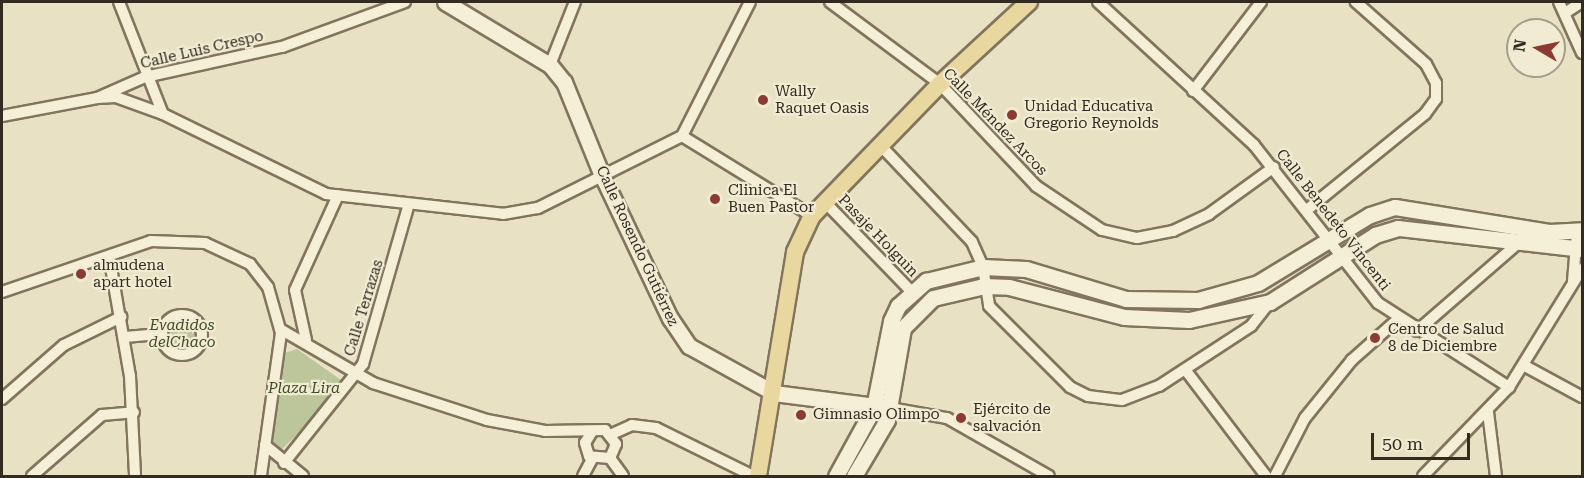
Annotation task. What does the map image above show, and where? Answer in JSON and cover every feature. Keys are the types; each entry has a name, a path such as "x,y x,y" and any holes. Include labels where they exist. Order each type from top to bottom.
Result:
{"main road":[{"path":"758,477 774,393 795,252 812,216 824,201 940,84 1029,2"}],"street":[{"path":"119,2 145,77 163,114"},
{"name":"Calle Luis Crespo","path":"2,116 98,98 145,77 282,47 405,2"},
{"name":"Calle Rosendo Gutiérrez","path":"445,2 550,65 571,95 601,173 683,339 721,367 774,393 947,418 1049,477"},
{"path":"550,65 575,2"},
{"path":"98,98 116,97 163,114 279,174 338,195 408,207 484,214 538,208 601,173 682,136 750,2"},
{"name":"Calle Méndez Arcos","path":"830,2 940,84 1036,186 1074,214 1119,236 1151,237 1173,231 1209,214 1274,167"},
{"name":"Calle Benedeto Vincenti","path":"1098,2 1274,167 1308,209 1341,260 1398,319 1509,387"},
{"path":"1193,91 1261,2"},
{"path":"1308,209 1425,114 1436,99 1436,83 1426,64 1356,2"},
{"path":"1559,2 1582,53"},
{"path":"1565,13 1582,2"},
{"path":"682,136 812,216"},
{"path":"881,146 972,242 983,267 989,306 1070,387 1088,396 1107,401 1135,397 1187,372 1251,326 1270,302"},
{"path":"306,340 295,290 338,195"},
{"name":"Pasaje Holguin","path":"824,201 911,291"},
{"name":"Calle Terrazas","path":"284,463 358,374 408,207"},
{"path":"836,477 874,407 891,321 911,291 926,281 983,267 1026,269 1126,299 1178,302 1258,283 1329,242 1370,215 1395,207 1535,229 1580,231 1573,285"},
{"path":"854,477 890,408 898,350 910,317 933,297 984,285 1155,321 1217,316 1270,302 1341,260 1375,235 1398,228 1579,249"},
{"path":"1417,331 1535,229"},
{"path":"2,292 151,241 205,243 256,270 274,300 280,329 261,477"},
{"path":"109,256 125,337 134,412 135,477"},
{"path":"1423,477 1488,412 1509,387 1525,366 1582,269"},
{"path":"2,399 64,345 121,317"},
{"path":"1275,477 1305,418 1352,360 1398,319"},
{"path":"280,329 306,340 358,374 487,420 545,431 612,434 632,425 656,428 753,477"},
{"path":"125,337 161,334"},
{"path":"1525,366 1582,397"},
{"path":"1187,372 1266,477"},
{"path":"32,477 102,415 134,412"},
{"path":"1488,412 1496,477"},
{"path":"592,432 585,448 592,459"},
{"path":"610,458 616,444 612,434"},
{"path":"265,445 303,477"},
{"path":"592,459 610,458"},
{"path":"610,458 623,477"},
{"path":"583,477 592,459"}],"green space":[{"name":"Evadidos delChaco","path":"182,319 193,323 197,334 193,345 182,349 171,345 167,334 171,323"},
{"name":"Plaza Lira","path":"297,349 341,380 342,391 281,450 269,440 281,362 285,353"}],"place":[{"name":"Wally Raquet Oasis","path":"763,100"},
{"name":"Unidad Educativa Gregorio Reynolds","path":"1012,115"},
{"name":"Clinica El Buen Pastor","path":"715,199"},
{"name":"almudena apart hotel","path":"81,274"},
{"name":"Centro de Salud 8 de Diciembre","path":"1375,338"},
{"name":"Gimnasio Olimpo","path":"801,415"},
{"name":"Ejército de salvación","path":"961,418"}]}
